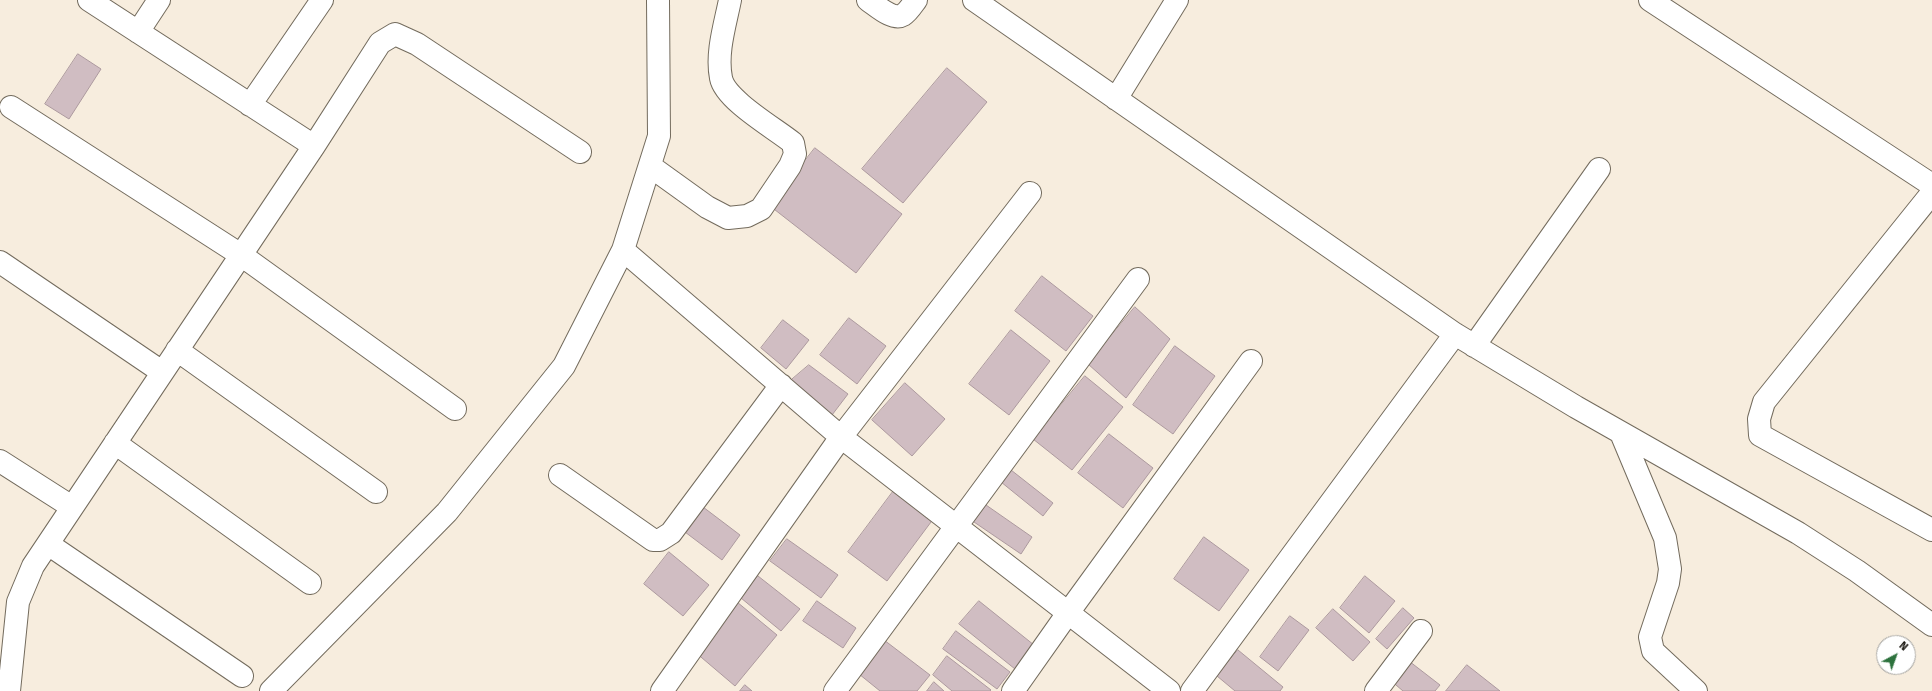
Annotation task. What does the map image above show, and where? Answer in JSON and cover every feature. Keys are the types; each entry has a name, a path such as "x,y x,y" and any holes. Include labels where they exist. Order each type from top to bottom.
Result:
{"street":[{"path":"89,0 314,146"},
{"path":"138,32 159,0"},
{"path":"250,105 322,0"},
{"path":"271,691 447,512 564,366 623,250 659,136 658,0"},
{"path":"650,166 707,207 728,218 747,216 761,209 790,166 795,154 793,143 742,105 726,88 721,79 721,43 730,0"},
{"path":"868,0 888,14 898,16 904,14 916,0"},
{"path":"1116,99 1177,0"},
{"path":"1650,0 1932,185"},
{"path":"989,4 1116,99 1455,334 1621,433 1798,533 1857,571 1932,625"},
{"path":"9,691 18,602 33,566 314,146 380,43 395,34 418,44 580,152"},
{"path":"11,107 241,255 455,409"},
{"path":"1474,346 1599,169"},
{"path":"662,691 841,437 1030,193"},
{"path":"1932,193 1764,402 1759,419 1760,435 1932,530"},
{"path":"623,250 841,437 1169,691"},
{"path":"0,262 162,372"},
{"path":"835,691 1138,279"},
{"path":"1192,691 1455,334"},
{"path":"177,350 376,492"},
{"path":"1013,691 1251,361"},
{"path":"560,475 653,540 660,540 672,533 781,385"},
{"path":"1621,433 1665,538 1670,569 1668,583 1650,637 1653,651 1696,691"},
{"path":"115,443 310,583"},
{"path":"0,461 72,507"},
{"path":"48,544 242,676"},
{"path":"1376,691 1421,631"}],"building":[{"path":"78,54 101,69 69,119 45,104"},
{"path":"947,68 987,102 903,203 862,169"},
{"path":"815,148 902,214 856,273 770,206"},
{"path":"1042,276 1093,316 1066,351 1015,311"},
{"path":"1135,307 1170,339 1126,398 1088,364"},
{"path":"849,318 886,346 857,384 820,355"},
{"path":"783,320 809,340 786,369 761,348"},
{"path":"1011,330 1050,361 1009,415 969,384"},
{"path":"1175,346 1215,376 1173,434 1133,405"},
{"path":"809,365 848,394 832,415 789,382"},
{"path":"1085,376 1123,407 1072,470 1033,439"},
{"path":"905,383 945,419 912,456 872,420"},
{"path":"1109,434 1153,468 1123,508 1078,473"},
{"path":"1011,470 1053,503 1043,516 1001,482"},
{"path":"895,489 934,518 887,581 848,552"},
{"path":"986,505 1032,537 1021,554 974,522"},
{"path":"703,507 740,535 722,560 685,532"},
{"path":"1204,537 1249,570 1219,611 1174,579"},
{"path":"787,539 838,575 821,598 770,561"},
{"path":"669,552 709,585 683,616 644,584"},
{"path":"758,576 800,609 781,631 741,598"},
{"path":"1365,576 1395,601 1369,633 1340,608"},
{"path":"817,601 856,628 843,648 803,621"},
{"path":"979,601 1034,645 1015,669 959,624"},
{"path":"737,602 777,635 735,686 695,652"},
{"path":"1403,608 1414,618 1387,649 1376,639"},
{"path":"1333,609 1370,642 1353,661 1316,628"},
{"path":"1290,616 1309,630 1278,671 1260,657"},
{"path":"956,631 1010,672 997,689 943,649"},
{"path":"884,640 930,675 917,691 880,691 859,674"},
{"path":"1238,650 1283,687 1280,691 1235,691 1217,676"},
{"path":"947,656 991,690 952,691 933,675"},
{"path":"1405,658 1440,685 1435,691 1403,691 1389,679"},
{"path":"1467,665 1500,691 1446,691"},
{"path":"934,682 944,691 927,691"},
{"path":"745,685 752,691 740,691"}]}
